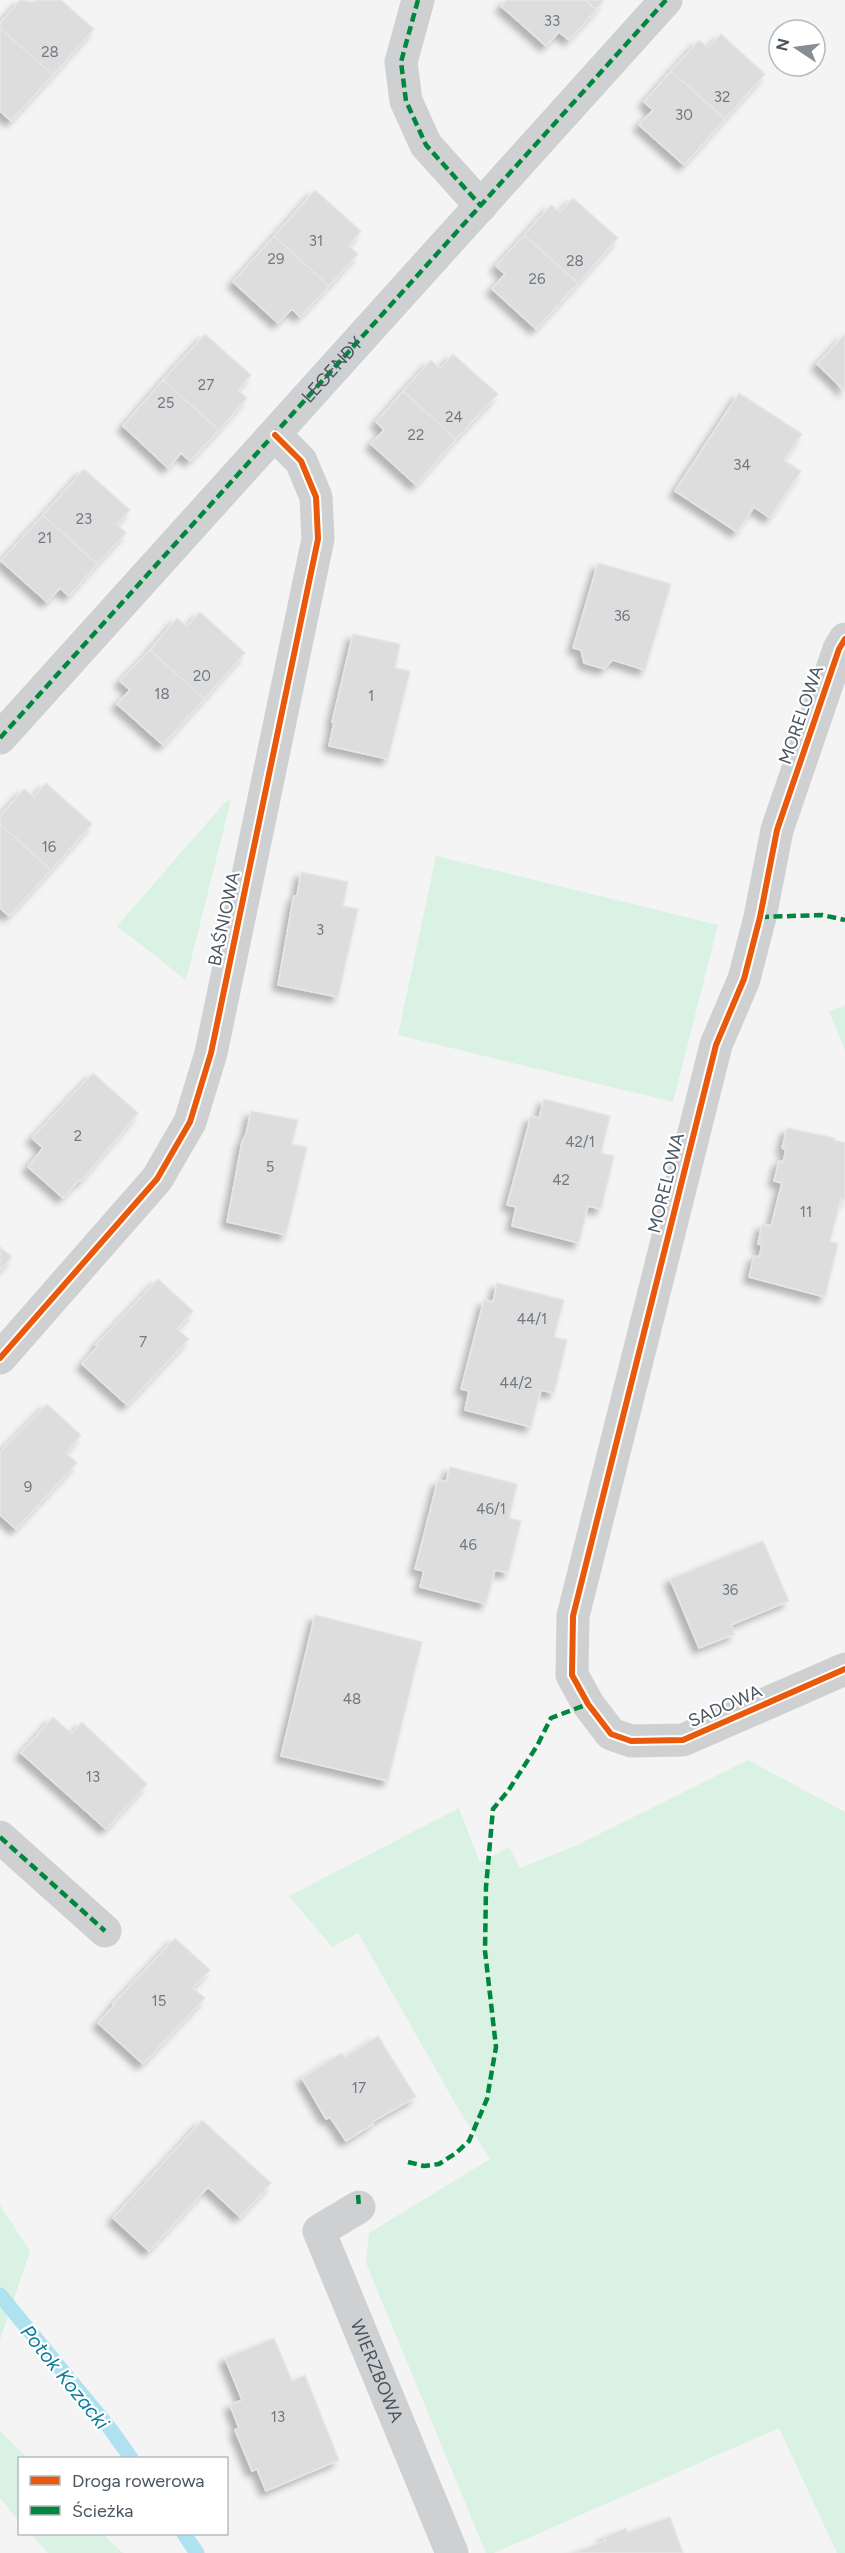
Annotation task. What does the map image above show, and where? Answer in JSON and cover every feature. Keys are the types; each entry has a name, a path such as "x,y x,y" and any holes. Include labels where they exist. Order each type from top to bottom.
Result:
{"street":[{"path":"418,0 401,62 406,101 426,145 481,207"},
{"name":"LEGENDY","path":"0,738 666,0"},
{"name":"BAŚNIOWA","path":"0,1358 157,1179 190,1122 211,1053 318,538 316,497 301,461 275,435"},
{"name":"MORELOWA","path":"611,1734 588,1704 572,1675 573,1616 716,1045 744,979 760,917 777,830 839,649 845,639"},
{"name":"SADOWA","path":"611,1734 631,1741 683,1740 845,1669"},
{"path":"0,1838 105,1931"},
{"name":"WIERZBOWA","path":"359,2207 319,2231 452,2553"}],"green space":[{"path":"231,800 186,980 117,926 226,801"},
{"path":"436,856 718,925 673,1102 398,1035"},
{"path":"845,1005 845,1050 829,1012"},
{"path":"748,1760 845,1812 845,2553 837,2553 779,2428 494,2553 486,2553 366,2263 369,2233 490,2159 459,2110 358,1933 332,1947 289,1896 459,1808 480,1863 509,1847 520,1868 577,1845"},
{"path":"0,2205 30,2251 0,2340"},
{"path":"0,2431 27,2457 18,2457 18,2520 0,2498"},
{"path":"32,2535 104,2535 123,2553 48,2553"}],"building":[{"path":"20,0 35,2 37,0 61,0 94,29 53,75 0,28 0,23"},
{"path":"507,0 585,0 596,10 569,40 559,32 546,46 501,6"},
{"path":"585,0 604,0 596,10"},
{"path":"0,28 53,75 11,121 0,111"},
{"path":"721,34 765,74 725,119 671,71 699,40 708,48"},
{"path":"671,71 725,119 684,165 639,125 653,110 644,102"},
{"path":"315,190 361,231 349,246 358,254 329,286 274,236"},
{"path":"573,198 618,238 578,283 524,235 551,205 560,212"},
{"path":"524,235 578,283 536,329 492,289 505,274 496,266"},
{"path":"274,236 329,286 300,317 292,309 278,323 233,282"},
{"path":"205,334 251,375 238,390 247,398 219,430 163,380"},
{"path":"845,334 845,391 817,364"},
{"path":"453,354 498,394 456,439 403,391 431,360 440,369"},
{"path":"163,380 219,430 190,461 181,453 168,468 123,426"},
{"path":"403,391 456,439 416,485 371,444 384,430 376,422"},
{"path":"739,393 802,434 784,460 801,471 770,518 754,507 737,532 675,491"},
{"path":"84,469 130,510 117,524 126,533 97,564 43,515"},
{"path":"43,515 97,564 69,596 60,588 47,602 1,561"},
{"path":"598,563 671,584 645,670 613,660 604,669 584,663 581,650 573,648"},
{"path":"200,612 245,653 204,699 150,650 177,618 187,626"},
{"path":"353,634 400,644 395,668 410,671 388,759 329,746 334,722 332,722"},
{"path":"150,650 204,699 163,745 117,704 130,690 120,681"},
{"path":"46,783 92,824 51,870 0,824 0,816 24,789 34,797"},
{"path":"0,824 51,870 9,916 0,908"},
{"path":"301,872 348,882 343,906 358,909 338,997 278,985 292,905 294,896 297,896"},
{"path":"93,1073 138,1113 81,1181 79,1180 63,1198 28,1167 43,1148 32,1138"},
{"path":"544,1099 610,1116 601,1153 614,1156 601,1209 588,1206 579,1243 512,1226 516,1207 507,1205 531,1116 539,1118"},
{"path":"251,1111 298,1120 292,1144 307,1147 286,1235 227,1222 242,1142"},
{"path":"787,1128 835,1138 834,1140 845,1143 845,1200 841,1199 830,1241 838,1244 825,1297 749,1277 754,1256 759,1257 762,1245 758,1244 762,1224 771,1226 782,1183 774,1181 779,1161 783,1162 786,1150 782,1148"},
{"path":"0,1247 12,1257 0,1270"},
{"path":"158,1279 193,1311 177,1329 189,1339 127,1405 82,1364 98,1346 96,1345"},
{"path":"497,1283 564,1300 554,1337 567,1340 554,1393 541,1390 531,1427 465,1410 469,1391 461,1389 484,1300 493,1302"},
{"path":"47,1404 81,1435 66,1453 77,1463 16,1529 0,1515 0,1452"},
{"path":"450,1467 517,1484 509,1518 521,1521 508,1573 495,1570 486,1604 420,1587 424,1571 415,1569 438,1480 446,1482"},
{"path":"763,1541 789,1601 731,1625 735,1634 699,1648 670,1579"},
{"path":"315,1615 422,1642 388,1781 281,1756"},
{"path":"53,1717 72,1734 82,1722 147,1784 106,1829 21,1753"},
{"path":"175,1938 210,1970 193,1988 205,1998 143,2064 98,2023"},
{"path":"378,2036 416,2097 372,2122 373,2124 346,2141 330,2117 326,2119 302,2078 342,2053 345,2057"},
{"path":"202,2120 271,2183 240,2217 208,2187 149,2251 113,2218"},
{"path":"274,2338 292,2381 305,2375 339,2460 266,2491 257,2469 252,2471 235,2430 239,2428 230,2405 242,2400 225,2358"},
{"path":"670,2517 683,2553 572,2553 605,2541 604,2537 626,2528 628,2532"}],"waterway":[{"name":"Potok Kozacki","path":"0,2295 111,2430 130,2457"},
{"name":"Potok Kozacki","path":"185,2535 197,2553"}],"marked path":[{"path":"418,0 401,62 406,101 426,145 481,206"},
{"path":"0,738 666,0"},
{"path":"760,917 822,915 845,920"},
{"path":"408,2162 424,2166 439,2164 456,2153 469,2141 487,2099 496,2047 485,1951 486,1887 493,1809 508,1791 537,1746 551,1718 588,1704"},
{"path":"0,1837 105,1931"},
{"path":"358,2195 359,2207"}],"cycle path":[{"path":"0,1358 157,1179 190,1122 211,1053 318,539 316,497 301,461 275,435"},
{"path":"845,639 839,649 777,830 760,917 744,979 716,1045 573,1616 572,1675 588,1704 611,1734 631,1741 683,1740 845,1669"}]}
